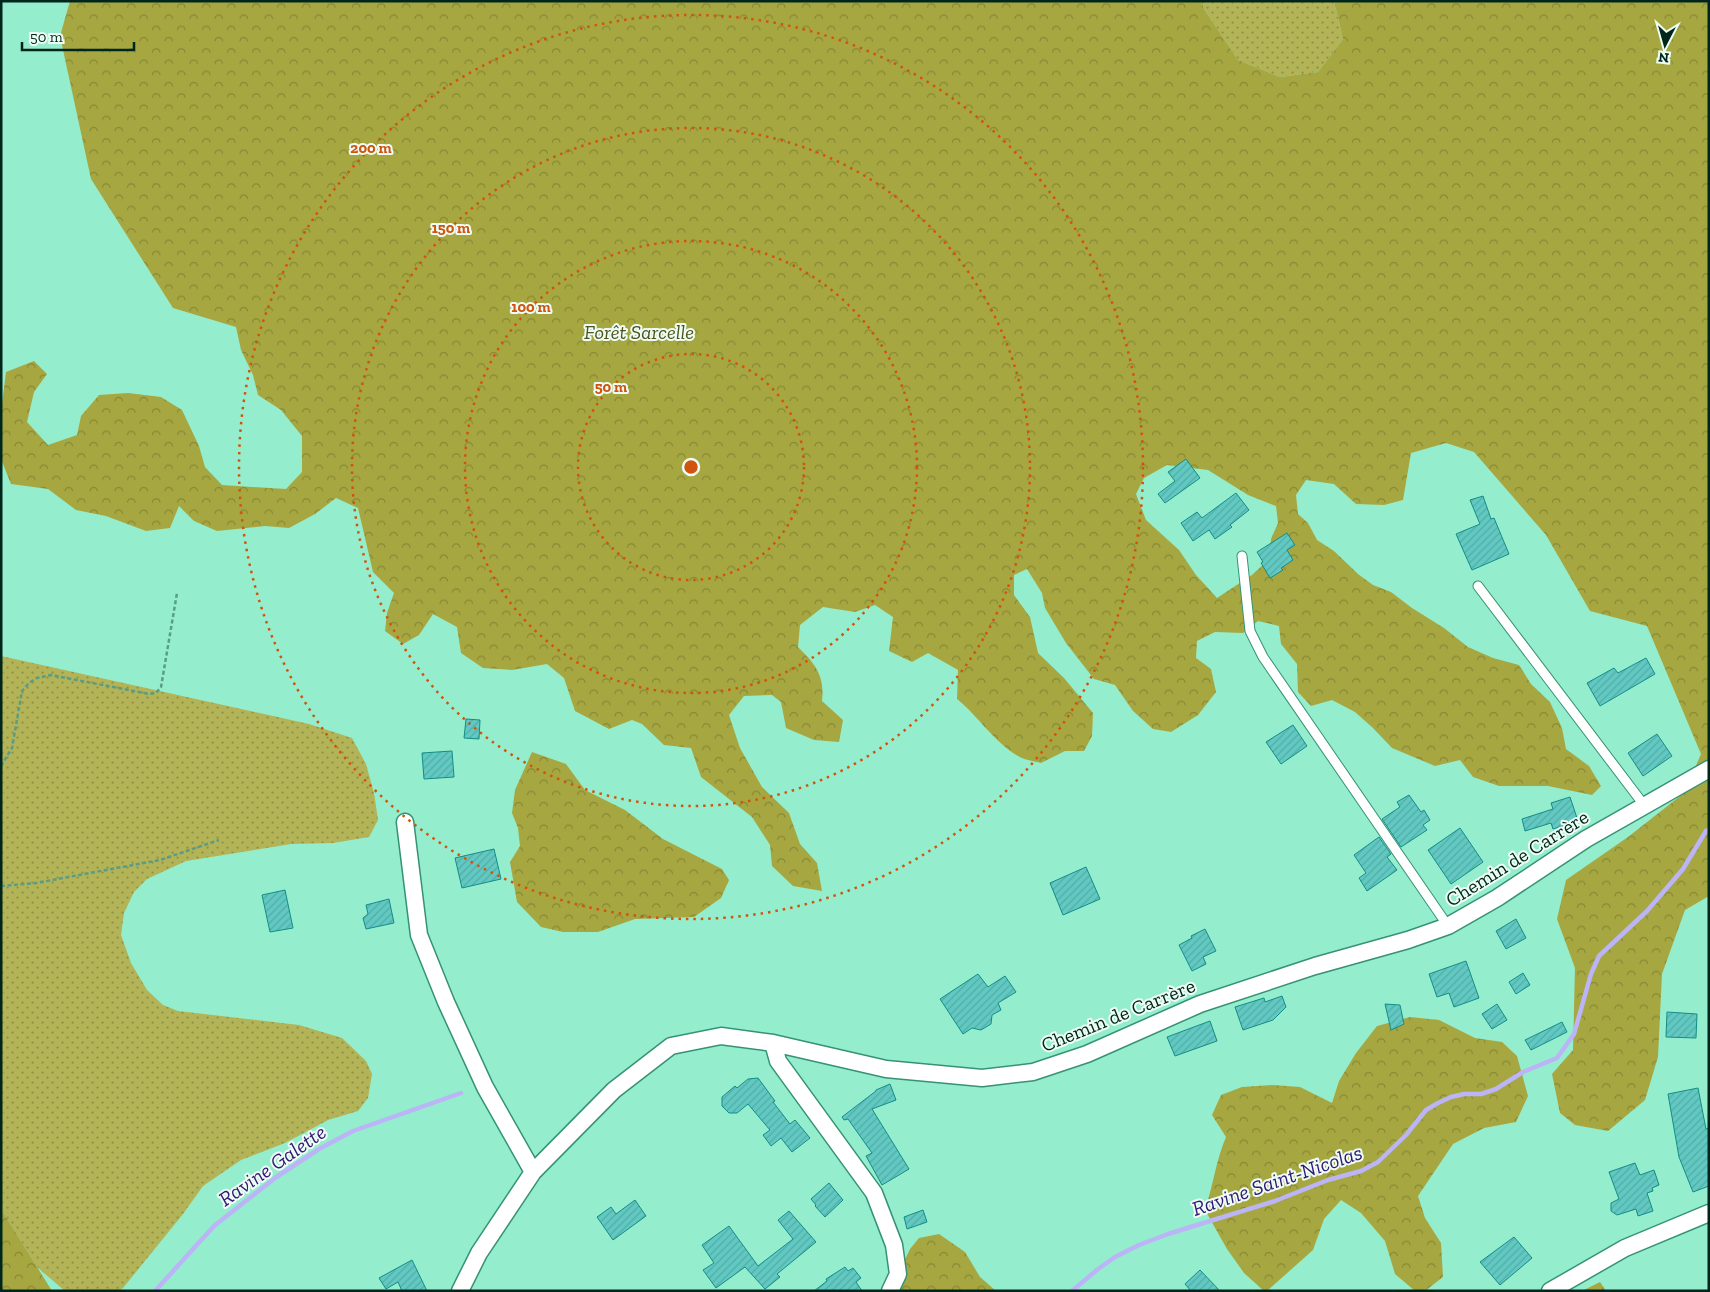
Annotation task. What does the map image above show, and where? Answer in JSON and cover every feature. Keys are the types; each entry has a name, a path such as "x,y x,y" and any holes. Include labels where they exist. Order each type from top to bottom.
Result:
{"street":[{"name":"Chemin de Carrère","path":"460,1291 479,1253 533,1172 614,1090 671,1046 721,1036 773,1043 886,1069 982,1078 1033,1072 1087,1054 1200,1004 1314,966 1408,940 1448,926 1497,898 1586,839 1709,769"},
{"path":"404,822 419,935 446,1002 485,1087 533,1172"},
{"path":"773,1043 778,1061 874,1193 894,1245 898,1274 890,1291"},
{"path":"1550,1291 1625,1248 1709,1213"}],"lane":[{"path":"1242,556 1250,631 1263,657 1448,926"},
{"path":"1478,586 1644,805"}],"path":[{"path":"1,766 12,748 22,691 29,683 38,678 51,675 60,676 149,694 156,693 161,687 177,593"},
{"path":"1,886 36,883 160,860 219,840"}],"shaded area":[{"path":"1201,1 1334,1 1343,39 1318,72 1280,77 1238,60 1204,9"},
{"path":"1,656 309,724 352,738 366,764 374,793 378,820 369,837 333,843 291,844 186,861 147,879 134,892 124,913 121,935 131,963 147,990 163,1005 178,1011 299,1025 342,1038 366,1061 372,1074 368,1098 358,1111 328,1120 285,1143 241,1160 203,1186 183,1214 123,1288 118,1291 65,1291 37,1267 1,1209"}],"green space":[{"name":"Forêt Sarcelle","path":"70,1 1201,1 1204,9 1238,60 1280,77 1318,72 1343,39 1334,1 1709,1 1709,896 1685,910 1662,974 1658,1057 1645,1100 1608,1131 1575,1125 1560,1113 1552,1074 1573,1050 1575,968 1557,919 1566,880 1628,837 1684,793 1701,754 1647,626 1590,611 1546,535 1474,452 1446,443 1411,453 1403,500 1384,505 1356,504 1334,484 1306,480 1296,495 1298,514 1308,523 1317,540 1334,551 1358,574 1373,585 1391,592 1444,628 1468,647 1493,658 1519,665 1531,684 1550,702 1562,728 1566,749 1589,766 1601,786 1592,795 1548,786 1499,786 1473,777 1460,760 1435,766 1392,748 1355,712 1332,700 1311,706 1298,692 1297,664 1281,644 1279,626 1258,621 1243,633 1215,632 1197,641 1196,658 1211,669 1216,692 1198,715 1171,732 1153,729 1133,711 1115,685 1094,679 1066,643 1045,608 1042,593 1027,569 1014,575 1014,595 1030,617 1038,653 1064,678 1093,713 1092,736 1084,751 1065,751 1041,763 1020,757 1001,744 957,699 958,670 928,653 912,662 889,651 893,617 875,605 855,612 823,607 800,625 798,647 818,671 822,684 822,701 843,720 839,742 814,740 786,728 781,702 772,695 744,696 729,715 740,748 762,787 789,813 800,844 817,863 822,891 793,886 772,866 770,845 752,817 701,777 691,748 664,745 642,724 632,720 609,729 575,711 564,678 547,664 512,670 483,668 461,653 457,627 433,614 419,635 403,644 385,631 387,613 394,593 373,572 358,508 336,498 315,514 289,528 265,526 217,531 194,521 179,506 170,528 146,531 106,516 76,510 48,489 11,484 1,459 1,412 6,372 34,361 47,374 34,392 27,422 48,445 77,435 81,416 99,395 128,393 161,397 182,410 199,446 205,467 222,485 286,489 302,472 302,436 281,410 258,395 253,375 241,350 236,327 173,308 91,179 60,36","holes":["1167,465 1208,470 1248,495 1276,506 1278,523 1271,539 1269,559 1252,575 1217,598 1196,575 1179,550 1146,520 1136,494 1144,478"]},
{"path":"532,752 566,764 585,790 625,810 663,839 722,869 729,880 721,898 694,917 635,919 598,932 563,932 541,927 517,902 510,862 520,846 518,828 512,813 515,790"},
{"path":"1410,1017 1439,1020 1475,1038 1502,1042 1517,1056 1528,1096 1516,1122 1484,1128 1453,1144 1418,1196 1425,1218 1441,1243 1443,1277 1425,1291 1415,1291 1395,1274 1385,1241 1361,1213 1341,1200 1324,1219 1313,1250 1267,1291 1264,1291 1244,1273 1227,1249 1205,1210 1226,1137 1212,1115 1221,1095 1242,1087 1273,1085 1300,1087 1332,1103 1339,1081 1356,1053 1377,1026"},
{"path":"1,1209 52,1291 1,1291"},
{"path":"939,1234 965,1252 980,1277 996,1291 897,1291 898,1274 910,1249 919,1238"},
{"path":"1600,1282 1606,1291 1582,1291"}],"building":[{"path":"1186,459 1200,478 1165,503 1158,494 1175,481 1168,472"},
{"path":"1236,493 1249,510 1230,525 1232,527 1215,539 1209,530 1193,541 1181,523 1197,512 1202,518"},
{"path":"1483,496 1491,519 1494,518 1509,554 1472,570 1456,534 1480,524 1470,500"},
{"path":"1287,533 1295,545 1287,550 1293,560 1281,568 1283,570 1270,578 1257,552"},
{"path":"1646,658 1655,674 1600,706 1587,683 1614,668 1618,673"},
{"path":"466,719 480,720 479,739 464,738"},
{"path":"1293,725 1307,746 1281,764 1266,742"},
{"path":"1657,734 1672,756 1643,776 1628,753"},
{"path":"452,751 454,777 424,779 422,753"},
{"path":"1409,795 1421,812 1424,810 1430,820 1423,825 1427,830 1401,847 1382,819 1400,807 1397,802"},
{"path":"1570,797 1578,821 1553,829 1551,823 1525,831 1522,819 1553,809 1551,803"},
{"path":"1460,828 1483,862 1451,884 1428,850"},
{"path":"1379,837 1391,854 1387,857 1397,870 1367,891 1359,878 1366,873 1354,855"},
{"path":"494,849 501,879 462,888 455,858"},
{"path":"1086,867 1100,899 1063,915 1050,883"},
{"path":"285,890 293,928 270,932 262,895"},
{"path":"389,899 394,923 366,929 363,918 368,914 366,905"},
{"path":"1516,919 1526,938 1506,949 1496,931"},
{"path":"1205,929 1216,951 1203,957 1206,964 1192,971 1179,945"},
{"path":"1466,961 1479,998 1454,1007 1449,993 1437,997 1429,974"},
{"path":"1523,973 1530,985 1516,994 1509,982"},
{"path":"978,974 988,987 1005,976 1016,992 998,1003 1001,1010 992,1015 991,1024 981,1030 972,1028 963,1034 940,999"},
{"path":"1282,996 1286,1007 1273,1020 1243,1030 1235,1007 1264,998 1265,1002"},
{"path":"1385,1004 1400,1005 1404,1024 1391,1030"},
{"path":"1497,1004 1507,1020 1492,1029 1482,1014"},
{"path":"1667,1012 1697,1014 1696,1038 1666,1037"},
{"path":"1210,1021 1217,1041 1175,1056 1167,1037"},
{"path":"1562,1022 1567,1032 1531,1050 1525,1040"},
{"path":"758,1078 790,1124 795,1120 810,1138 792,1152 781,1138 771,1146 763,1135 770,1130 748,1104 737,1113 729,1113 722,1106 722,1097 735,1086 737,1088 748,1079"},
{"path":"890,1084 896,1100 872,1109 909,1169 882,1185 866,1156 872,1153 848,1119 844,1120 842,1117 876,1090"},
{"path":"1698,1088 1706,1129 1709,1128 1709,1186 1693,1192 1679,1157 1668,1094"},
{"path":"1635,1163 1640,1175 1654,1170 1659,1185 1652,1188 1653,1191 1647,1193 1653,1211 1638,1216 1636,1209 1617,1215 1611,1211 1611,1203 1619,1199 1609,1172"},
{"path":"829,1183 843,1200 825,1217 811,1199"},
{"path":"635,1200 646,1216 613,1240 597,1217 611,1207 616,1214"},
{"path":"923,1210 927,1222 907,1229 904,1217"},
{"path":"789,1211 816,1242 777,1274 780,1277 765,1289 745,1267 716,1288 703,1270 714,1263 702,1245 729,1226 758,1266 793,1239 778,1220"},
{"path":"1514,1237 1532,1258 1500,1285 1480,1262"},
{"path":"412,1260 427,1291 402,1291 398,1282 386,1289 379,1278"},
{"path":"845,1267 848,1271 853,1268 861,1278 856,1282 862,1291 814,1291 827,1281 826,1279"},
{"path":"1200,1270 1220,1291 1191,1291 1185,1284"}],"waterway":[{"name":"Ravine Saint-Nicolas","path":"1072,1291 1115,1257 1139,1245 1168,1234 1275,1201 1328,1180 1361,1171 1378,1162 1406,1135 1426,1110 1438,1103 1451,1097 1464,1094 1481,1094 1496,1089 1523,1072 1557,1058 1574,1034 1591,974 1599,956 1647,911 1683,869 1706,831 1709,830"},
{"name":"Ravine Galette","path":"155,1291 214,1226 275,1178 319,1149 353,1131 461,1093"}]}
